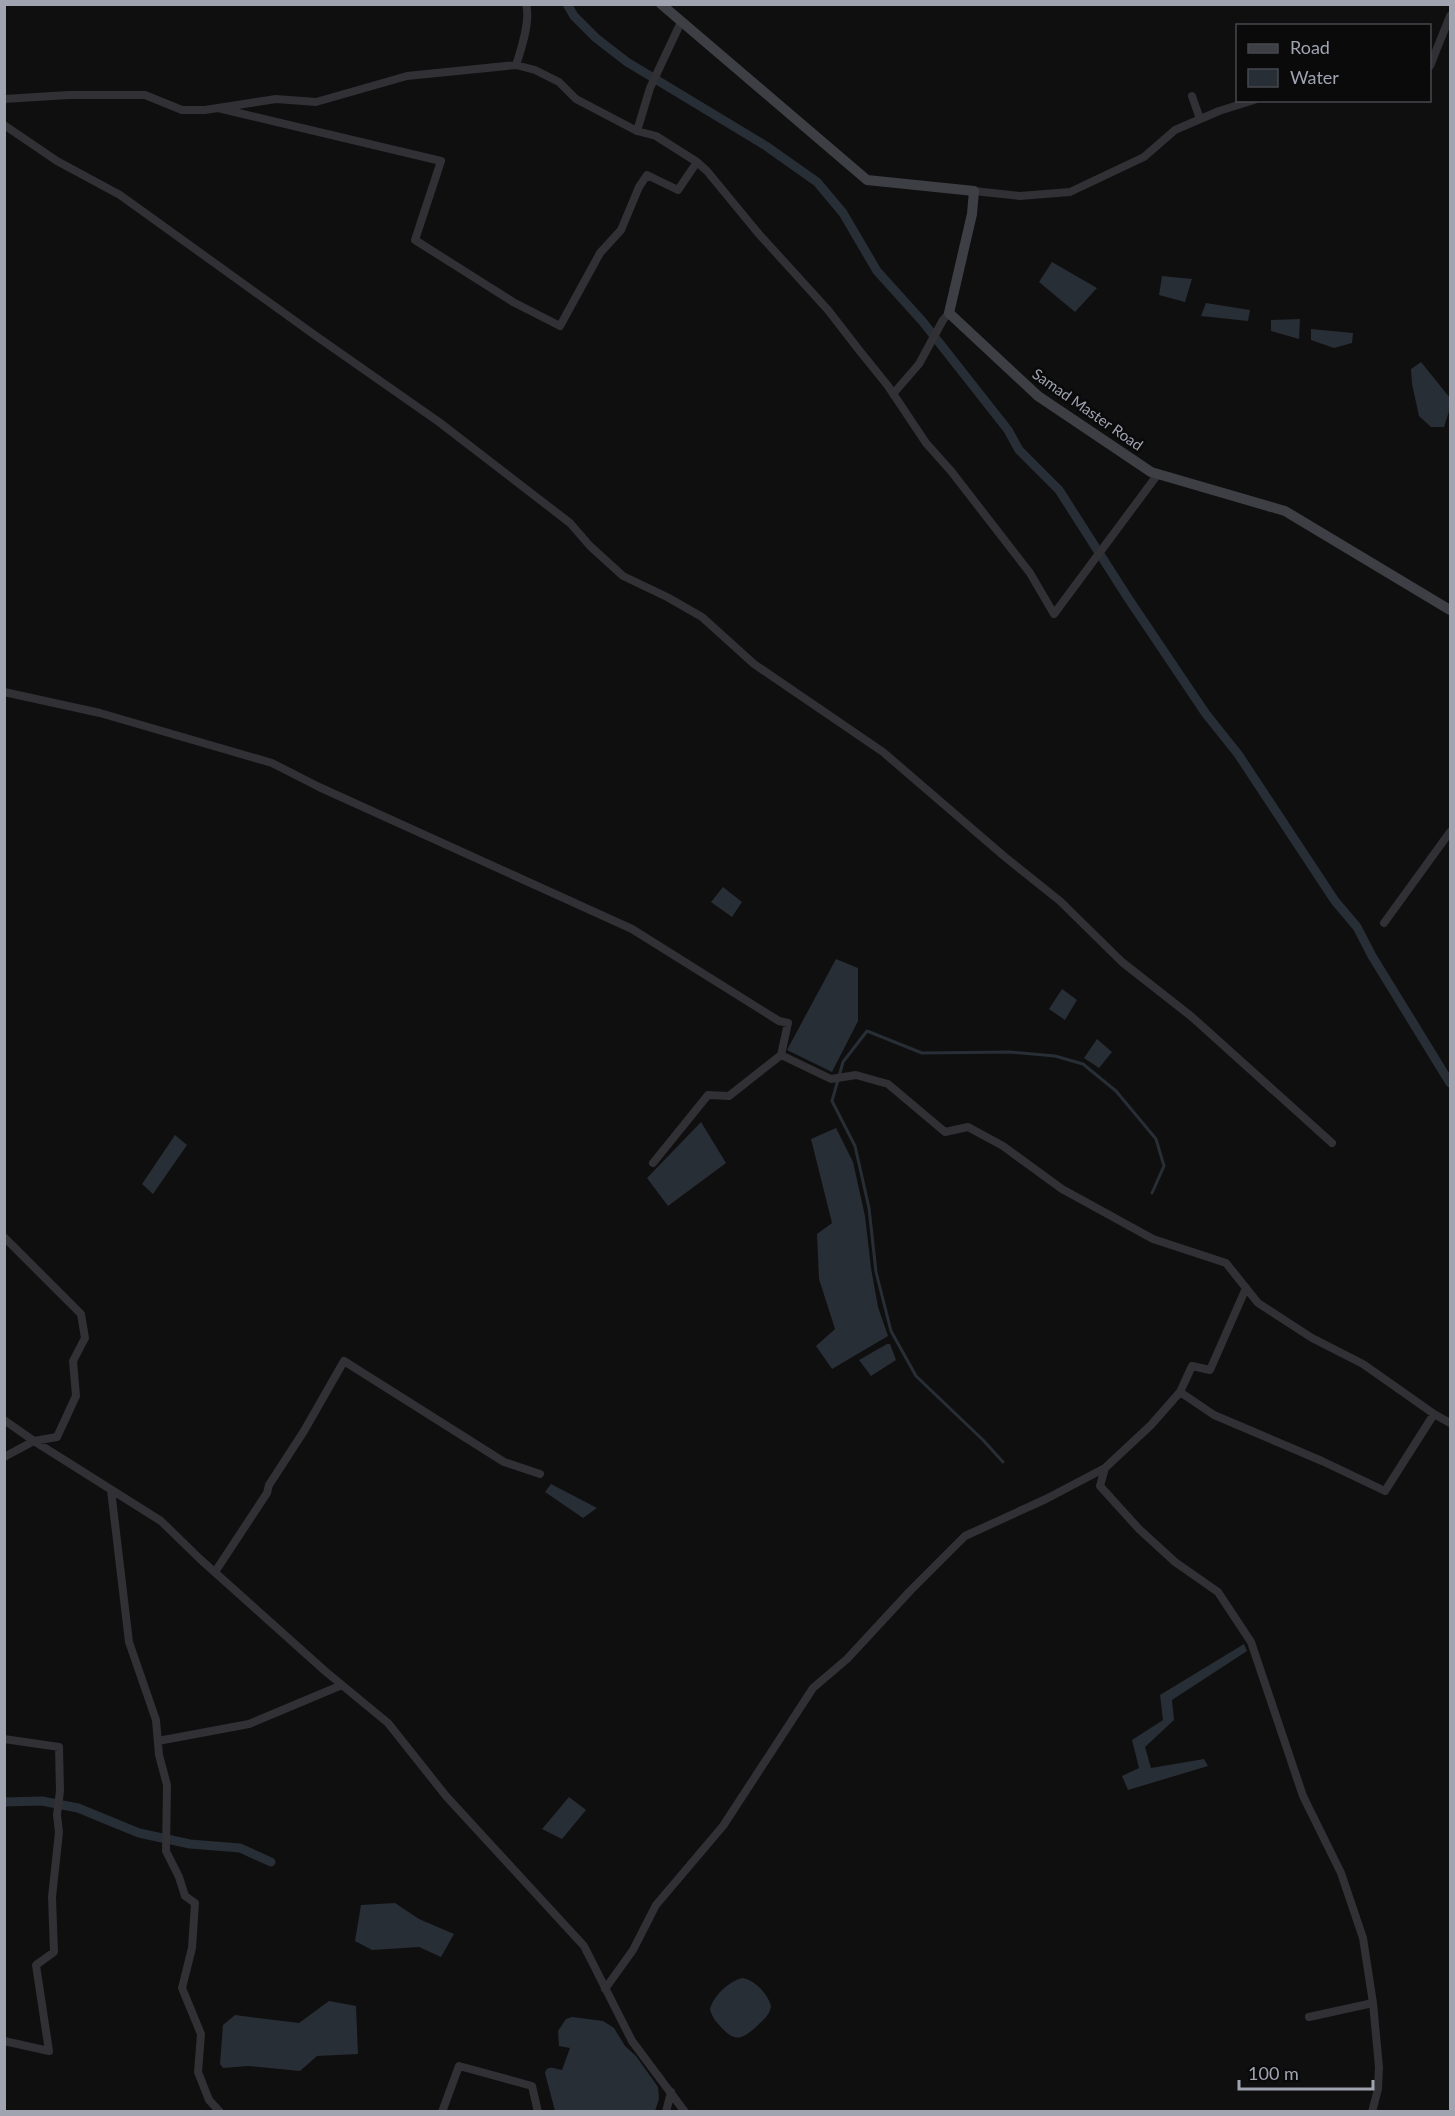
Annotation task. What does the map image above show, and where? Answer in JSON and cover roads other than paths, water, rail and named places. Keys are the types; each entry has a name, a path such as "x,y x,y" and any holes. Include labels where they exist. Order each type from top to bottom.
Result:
{"street":[{"path":"516,65 528,12 526,4"},
{"path":"661,4 867,180 1020,196 1070,192 1144,158 1175,130 1219,111 1248,102"},
{"path":"1431,64 1450,16"},
{"path":"637,131 650,88 681,22"},
{"path":"4,99 69,95 145,95 182,110 205,110 276,99 316,102 406,76 516,65 535,70 559,82 576,99 637,131 656,136 707,171 758,233 828,310 893,394 926,443 951,471 1030,573 1054,614 1158,474"},
{"path":"1192,96 1200,119"},
{"path":"218,108 441,160 415,240 513,302 560,326 600,253 621,230 639,187 647,175 678,190 697,162"},
{"path":"4,125 57,161 120,195 440,422 570,523 590,546 623,576 702,617 754,664 883,752 1060,901 1122,962 1192,1017 1332,1143"},
{"path":"893,394 919,364 946,316 972,214 974,191"},
{"name":"Samad Master Road","path":"946,316 1038,396 1151,472 1286,511 1450,610"},
{"path":"4,692 100,713 272,763 632,929 779,1021 788,1023 781,1055 729,1096 708,1095 653,1163"},
{"path":"1384,923 1450,832"},
{"path":"781,1055 831,1079 856,1075 888,1084 945,1132 968,1127 1003,1146 1062,1189 1153,1239 1226,1263 1258,1303 1312,1338 1363,1364 1450,1423"},
{"path":"4,1237 81,1314 85,1338 73,1361 76,1396 57,1437 34,1441 4,1457"},
{"path":"605,1989 633,1950 656,1905 723,1826 813,1688 847,1659 965,1536 1046,1499 1105,1468 1151,1425 1180,1392 1192,1366 1210,1370 1246,1288"},
{"path":"215,1572 267,1493 269,1485 304,1431 344,1361 504,1462 540,1474"},
{"path":"1180,1392 1214,1415 1322,1461 1385,1491 1434,1414"},
{"path":"4,1420 161,1521 215,1572 388,1723 446,1796 584,1946 632,2041 685,2112"},
{"path":"1105,1468 1100,1486 1139,1529 1174,1562 1218,1592 1251,1642 1303,1796 1341,1873 1363,1938 1373,2003 1379,2067 1378,2089 1372,2112"},
{"path":"111,1490 129,1642 156,1720 159,1755 167,1785 166,1851 179,1877 185,1896 195,1903 192,1948 182,1988 201,2034 198,2072 209,2100 220,2112"},
{"path":"158,1741 249,1724 342,1685"},
{"path":"4,1739 59,1747 60,1791 57,1815 59,1832 52,1897 54,1952 36,1965 49,2051 4,2041"},
{"path":"1309,2017 1373,2003"},
{"path":"442,2112 459,2066 532,2086 538,2112"},
{"path":"666,2112 671,2092"}],"water":[{"path":"1052,262 1097,288 1075,312 1039,282"},
{"path":"1162,276 1192,279 1185,302 1159,295"},
{"path":"1206,303 1250,310 1248,321 1201,316"},
{"path":"1300,319 1299,339 1271,331 1271,320"},
{"path":"1311,329 1353,333 1352,343 1334,348 1311,340"},
{"path":"1421,362 1450,398 1450,408 1444,427 1431,427 1419,416 1411,369"},
{"path":"723,887 742,902 732,917 711,902"},
{"path":"836,959 858,968 858,1021 832,1072 787,1050"},
{"path":"1062,989 1077,1000 1065,1020 1049,1009"},
{"path":"1097,1039 1112,1052 1099,1068 1084,1058"},
{"path":"701,1122 726,1163 668,1206 647,1178"},
{"path":"836,1128 853,1162 865,1216 878,1307 888,1336 832,1369 816,1346 835,1329 819,1279 817,1234 832,1223 811,1139"},
{"path":"175,1135 187,1145 153,1194 142,1184"},
{"path":"890,1344 896,1360 871,1376 859,1360"},
{"path":"551,1484 597,1508 583,1518 545,1492"},
{"path":"1244,1644 1247,1651 1172,1700 1174,1720 1145,1747 1151,1768 1204,1759 1208,1766 1128,1790 1122,1776 1139,1768 1132,1740 1163,1720 1160,1695"},
{"path":"569,1797 586,1810 562,1839 542,1829"},
{"path":"395,1903 419,1919 454,1934 441,1957 419,1947 372,1950 355,1941 361,1905"},
{"path":"742,1978 760,1988 771,2006 766,2017 739,2038 725,2031 710,2010 722,1990"},
{"path":"329,2001 356,2006 358,2054 317,2056 300,2071 248,2066 223,2068 220,2064 223,2025 235,2015 299,2023"},
{"path":"572,2017 603,2021 614,2028 625,2046 636,2056 658,2087 659,2099 655,2111 555,2111 545,2073 550,2068 562,2070 570,2048 559,2046 558,2031 566,2019"}],"waterway":[{"path":"567,4 574,16 596,38 627,62 766,146 817,182 843,213 877,271 923,322 1008,430 1019,450 1059,490 1206,714 1238,754 1335,901 1357,927 1372,956 1450,1083"},
{"path":"1003,1462 916,1376 891,1331 876,1272 869,1208 855,1146 832,1101 843,1062 867,1031 922,1053 1010,1052 1055,1056 1083,1064 1116,1091 1156,1139 1164,1166 1152,1193"},
{"path":"4,1802 42,1801 78,1808 139,1833 190,1844 240,1848 271,1862"}]}
